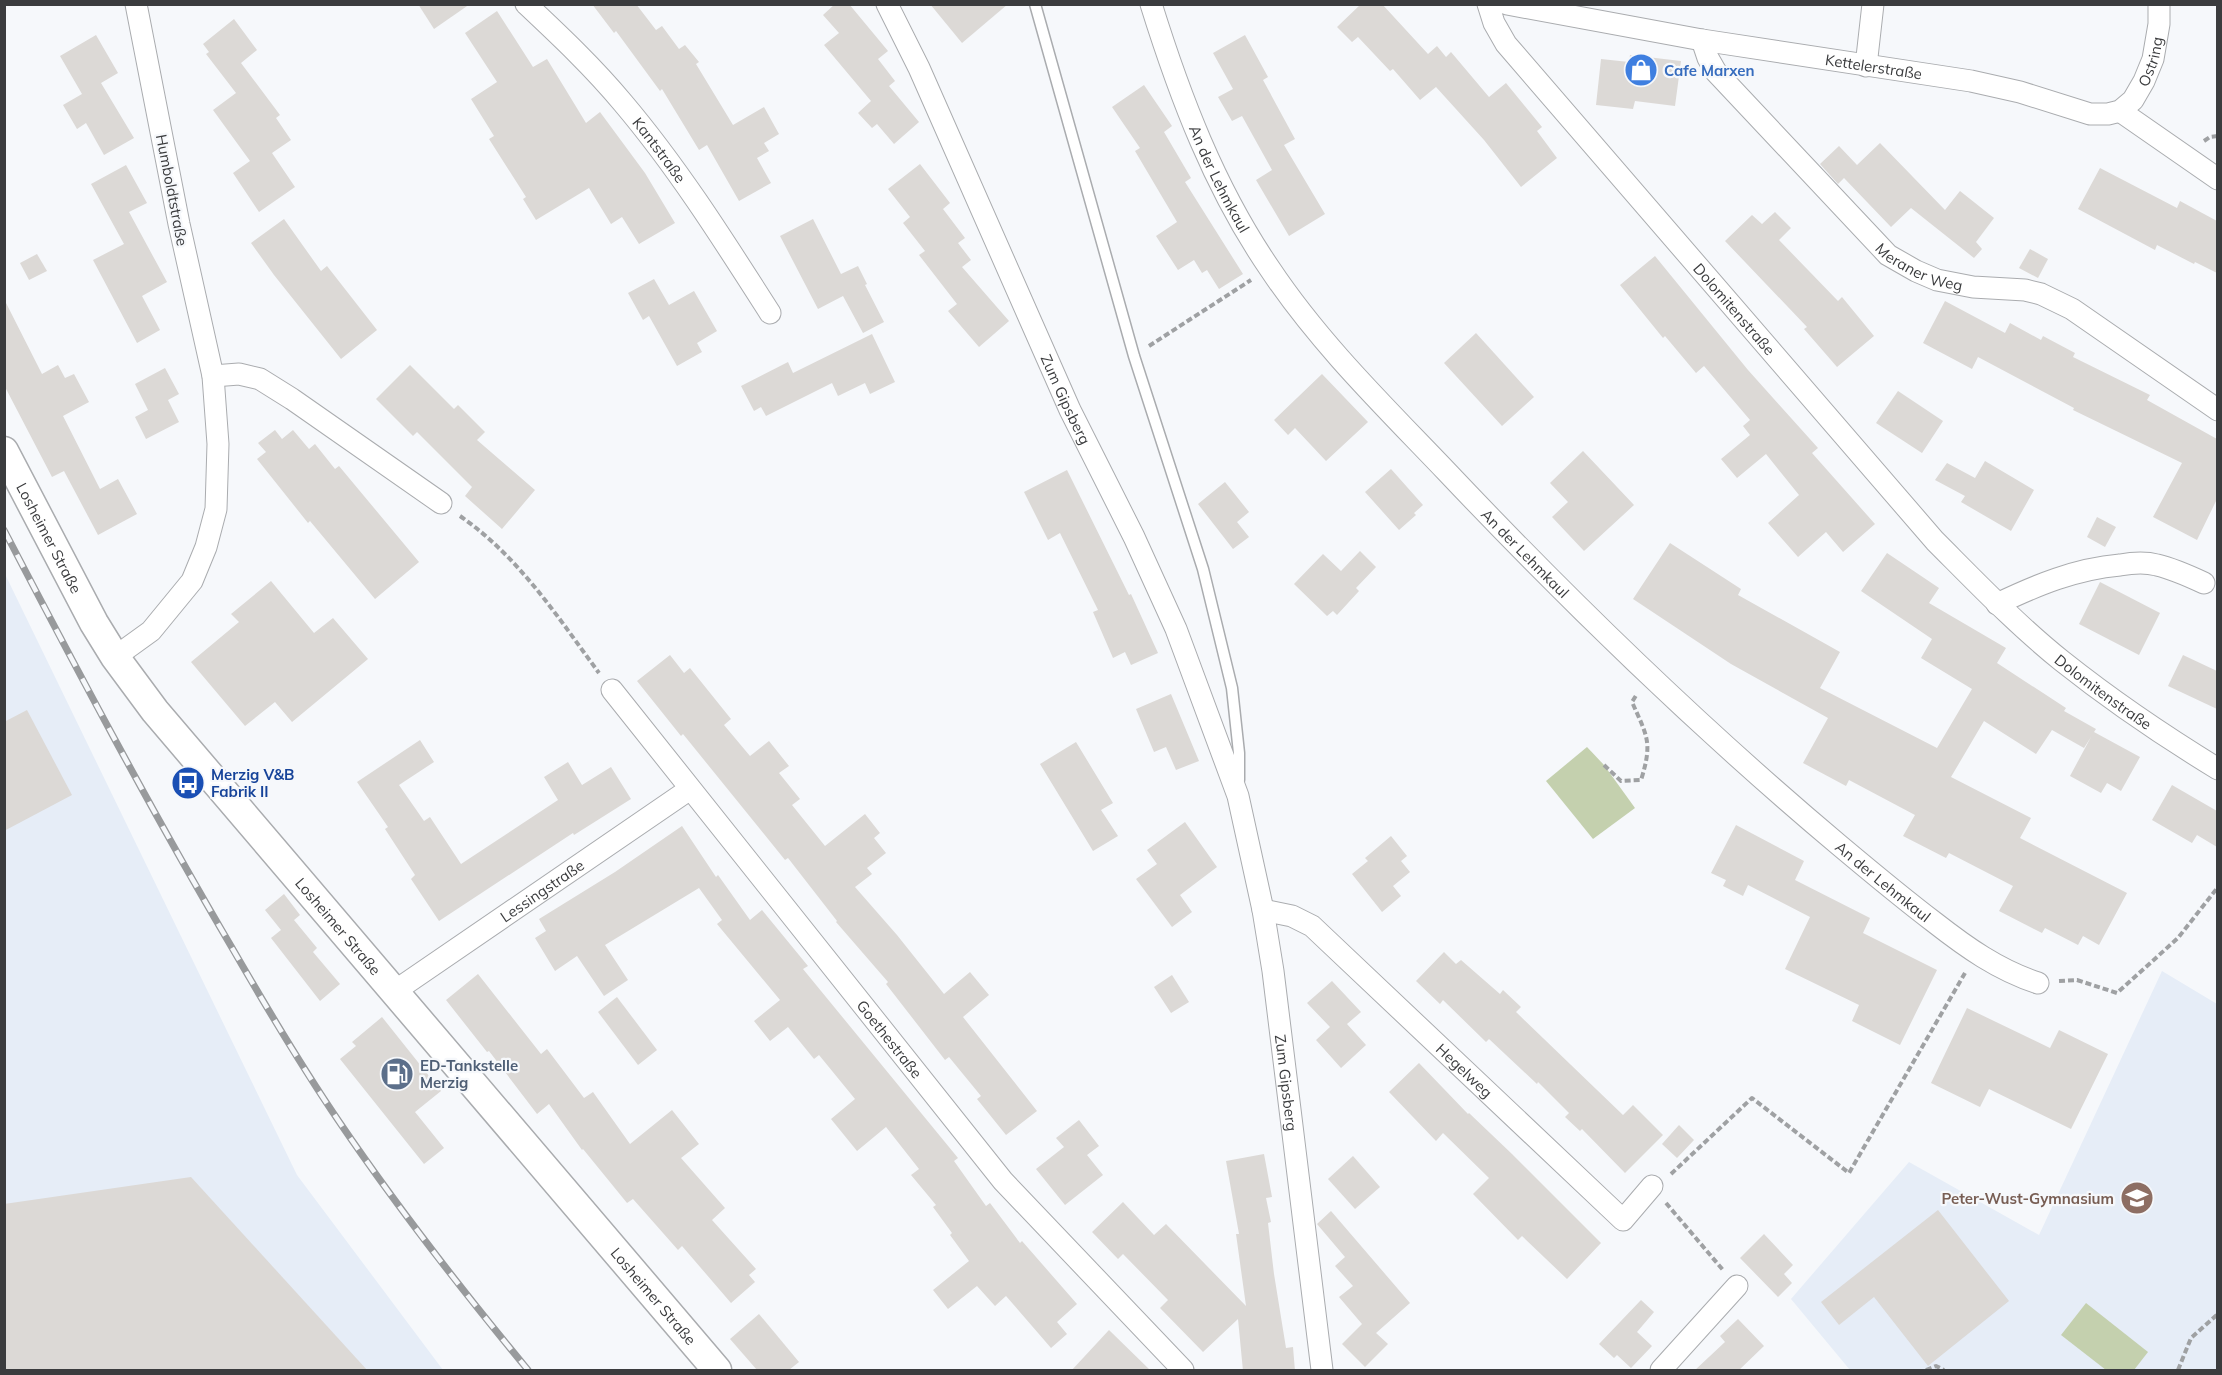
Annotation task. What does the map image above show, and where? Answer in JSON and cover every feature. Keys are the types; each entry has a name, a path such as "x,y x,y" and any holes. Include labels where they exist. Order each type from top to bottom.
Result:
{"main road":[{"name":"Losheimer Straße","path":"4,451 94,623 155,711 396,991 717,1371"}],"street":[{"name":"Humboldtstraße","path":"116,657 151,631 192,581 206,547 216,509 218,444 213,376 178,224 136,4"},
{"name":"Kantstraße","path":"526,4 572,46 623,103 686,187 770,313"},
{"name":"Zum Gipsberg","path":"887,4 919,68 1066,399 1134,537 1176,629 1238,796 1263,910 1322,1371"},
{"name":"An der Lehmkaul","path":"1151,4 1171,67 1201,141 1229,201 1269,268 1341,361 1509,537 1650,676 1801,813 1894,891 1976,954 2016,976 2038,983"},
{"name":"Dolomitenstraße","path":"1488,4 1494,23 1506,44 1935,541 1997,604 2071,668 2138,718 2217,769"},
{"name":"Kettelerstraße","path":"1507,4 1702,40 1971,81 2020,92 2090,114 2120,111"},
{"path":"1866,66 1873,4"},
{"name":"Ostring","path":"2120,111 2133,100 2153,58 2159,24 2159,4"},
{"name":"Meraner Weg","path":"1702,40 1716,72 1888,255 1937,280 1972,287 2025,290 2041,294 2072,309 2210,404"},
{"path":"2120,111 2217,179"},
{"path":"213,376 239,374 260,379 441,502"},
{"path":"1997,604 2038,584 2095,567 2154,564 2181,572 2205,583"},
{"name":"Goethestraße","path":"612,690 1003,1181 1183,1371"},
{"name":"Lessingstraße","path":"396,991 690,789"},
{"name":"Hegelweg","path":"1263,910 1292,916 1312,926 1623,1220 1652,1186"},
{"path":"1661,1371 1737,1286"}],"lane":[{"name":"Zum Gipsberg","path":"1035,4 1134,356 1203,569 1230,677 1239,753 1238,796"}],"path":[{"path":"1134,356 1269,268"},
{"path":"441,502 482,531 525,574 612,690"},
{"path":"1604,765 1621,781 1641,780 1647,760 1647,736 1632,702 1650,676"},
{"path":"2038,983 2077,980 2117,993 2178,938 2217,887"},
{"path":"1674,1172 1752,1098 1850,1173 1976,954"},
{"path":"1652,1186 1737,1286"},
{"path":"2178,1371 2191,1338 2217,1314"},
{"path":"1926,1371 1936,1366 1944,1371"}],"shaded area":[{"path":"4,572 297,1175 443,1370 5,1370"},
{"name":"Peter-Wust-Gymnasium","path":"2162,971 2217,1004 2217,1370 1850,1370 1791,1299 1909,1162 2039,1235"}],"green space":[{"path":"1587,747 1604,765 1635,808 1593,839 1546,781"},
{"path":"2086,1303 2148,1352 2134,1370 2106,1370 2061,1335"}],"building":[{"path":"418,4 470,4 434,29"},
{"path":"592,4 636,4 656,30 662,26 679,49 685,45 699,62 696,64 733,125 764,107 779,134 764,143 769,151 757,158 771,183 739,201 707,145 699,150 662,89 660,91 616,31 614,33"},
{"path":"835,4 849,4 888,51 878,59 895,81 889,86 919,122 894,144 877,124 872,128 858,113 871,101 824,45 839,33 823,15"},
{"path":"930,4 1008,4 962,43"},
{"path":"1361,4 1382,4 1428,54 1437,46 1446,57 1451,52 1489,97 1506,83 1542,127 1537,131 1557,158 1521,187 1484,140 1436,87 1420,100 1393,69 1390,71 1358,37 1352,42 1337,27"},
{"path":"497,11 533,67 547,59 586,123 600,112 645,173 675,223 639,244 622,217 611,224 589,188 536,220 523,199 526,197 489,139 494,136 471,99 497,82 465,33"},
{"path":"234,19 257,50 241,63 280,115 276,118 291,140 272,153 295,187 259,212 233,173 250,161 213,110 236,93 206,54 209,52 203,44"},
{"path":"96,35 118,73 101,83 134,138 104,155 86,123 77,129 63,105 82,94 60,56"},
{"path":"1245,35 1268,77 1263,80 1295,139 1284,145 1325,214 1289,236 1256,180 1272,170 1242,116 1232,121 1218,97 1233,89 1213,53"},
{"path":"1630,55 1681,61 1675,106 1635,101 1633,109 1596,105 1601,59 1629,62"},
{"path":"1144,85 1172,126 1164,132 1191,178 1185,182 1243,274 1219,289 1207,270 1202,273 1194,260 1178,270 1156,236 1177,222 1135,151 1140,148 1112,107"},
{"path":"1880,143 1945,210 1960,191 1994,218 1976,242 1982,249 1974,258 1911,208 1891,227 1844,178 1838,184 1820,164 1839,146 1857,165"},
{"path":"920,164 950,203 943,209 965,238 958,243 971,260 962,267 1009,321 979,347 948,311 957,304 919,255 925,251 903,223 910,217 888,189"},
{"path":"126,165 147,203 129,212 167,282 142,296 160,330 137,343 93,260 124,244 91,184"},
{"path":"2100,168 2177,208 2180,201 2217,221 2217,273 2157,245 2155,250 2078,209"},
{"path":"1775,212 1791,228 1779,240 1838,301 1842,297 1874,336 1837,367 1804,329 1807,327 1725,241 1752,215 1762,224"},
{"path":"284,219 321,271 327,266 377,330 341,359 251,243"},
{"path":"813,219 841,274 858,266 884,322 863,333 843,296 818,309 780,236"},
{"path":"2030,249 2048,259 2038,278 2019,268"},
{"path":"37,254 47,271 29,280 20,263"},
{"path":"1655,256 1748,370 1818,448 1812,453 1875,524 1843,552 1826,532 1798,557 1768,523 1799,495 1766,454 1737,478 1721,459 1750,435 1743,426 1750,420 1704,366 1696,373 1665,336 1663,338 1620,285"},
{"path":"654,279 669,305 694,291 717,331 697,343 702,352 677,366 649,316 643,320 628,293"},
{"path":"4,299 42,374 58,365 65,378 74,374 89,402 63,416 100,489 118,479 137,514 98,535 64,471 52,477 4,385"},
{"path":"1945,301 2005,333 2010,323 2041,340 2043,336 2075,353 2073,357 2150,395 2147,400 2217,439 2217,499 2197,540 2153,517 2182,463 2073,410 2074,408 1978,357 1972,369 1923,343"},
{"path":"1476,333 1534,397 1502,426 1444,363"},
{"path":"872,334 895,382 870,394 865,383 838,396 832,383 766,416 761,407 754,411 741,386 788,362 793,373"},
{"path":"410,365 454,409 458,405 485,432 477,440 535,490 502,529 465,496 472,487 417,432 413,436 376,399"},
{"path":"165,368 179,394 168,400 179,422 146,439 135,417 148,410 135,384"},
{"path":"1322,374 1368,422 1326,461 1295,428 1288,435 1274,420"},
{"path":"1898,391 1943,421 1922,453 1876,423"},
{"path":"275,430 282,439 293,430 309,449 315,444 335,469 339,466 419,562 375,599 310,521 308,523 257,459 266,452 258,443"},
{"path":"1583,451 1634,505 1584,551 1552,517 1568,502 1550,483"},
{"path":"1985,461 2034,490 2011,531 1961,502 1965,496 1935,480 1947,463 1975,478"},
{"path":"1391,469 1423,505 1414,513 1416,515 1399,530 1365,492"},
{"path":"1067,470 1129,595 1131,594 1158,653 1131,665 1125,652 1113,658 1093,612 1098,610 1060,533 1048,540 1024,492"},
{"path":"1225,482 1249,512 1237,522 1249,537 1233,549 1198,504"},
{"path":"2097,517 2116,527 2105,547 2087,537"},
{"path":"1670,543 1741,589 1738,595 1840,652 1820,688 1937,748 1972,689 1921,658 1932,639 1861,591 1887,553 1939,588 1929,603 2006,648 1997,663 2066,708 2064,711 2096,729 2094,732 2140,757 2121,791 2107,783 2101,793 2070,776 2091,737 2084,748 2052,730 2036,754 1984,721 1951,777 2031,818 2020,838 2127,893 2099,945 2083,936 2078,945 2045,928 2042,933 1999,911 2013,886 1949,853 1946,858 1903,836 1915,815 1849,780 1846,786 1803,763 1828,718 1731,664 1633,599"},
{"path":"1360,551 1376,567 1356,588 1359,591 1337,615 1333,611 1327,616 1294,584 1323,554 1341,571"},
{"path":"271,581 314,633 333,618 368,659 292,722 275,702 245,726 191,662 239,622 231,614"},
{"path":"2100,582 2160,613 2139,655 2079,624"},
{"path":"670,655 684,673 690,668 731,719 724,725 750,756 769,741 789,766 779,773 800,799 792,805 825,846 865,814 880,833 874,838 886,853 867,868 872,874 855,887 944,994 970,972 989,995 963,1017 1037,1111 1006,1135 977,1099 981,1096 949,1057 945,1060 886,984 888,982 836,922 788,858 785,860 637,681"},
{"path":"2183,655 2217,671 2217,709 2168,686"},
{"path":"1171,694 1199,761 1176,770 1166,747 1154,752 1136,709"},
{"path":"27,710 72,795 4,831 4,722"},
{"path":"420,740 434,762 399,785 424,821 430,817 461,864 558,800 544,777 568,762 582,785 611,767 631,799 574,835 573,833 439,921 411,879 415,875 385,829 388,827 357,782"},
{"path":"1076,742 1113,803 1101,810 1118,836 1093,851 1040,764"},
{"path":"2172,785 2217,811 2217,847 2197,835 2192,843 2152,820"},
{"path":"1185,822 1217,867 1180,895 1192,912 1172,927 1136,879 1157,864 1147,850"},
{"path":"1736,825 1804,861 1795,880 1870,918 1863,933 1937,970 1900,1045 1852,1021 1859,1005 1785,969 1810,917 1748,885 1743,896 1723,886 1726,880 1711,873"},
{"path":"682,826 716,877 718,875 750,920 762,910 808,966 803,969 958,1158 954,1161 986,1206 990,1203 1020,1243 1022,1241 1077,1304 1057,1322 1067,1334 1051,1348 1006,1296 995,1306 977,1286 948,1309 933,1290 969,1261 933,1207 936,1205 911,1175 919,1169 886,1127 857,1151 831,1119 855,1099 819,1055 814,1059 788,1027 770,1041 754,1021 780,1000 717,924 722,920 699,888 605,945 628,980 604,996 577,956 555,971 535,938 546,931 539,919 615,872"},
{"path":"1391,836 1407,856 1401,861 1410,872 1393,886 1401,896 1382,912 1352,874 1368,861 1365,858"},
{"path":"284,894 300,915 294,920 317,948 313,952 340,984 320,1001 271,938 281,930 265,910"},
{"path":"1444,952 1456,964 1461,960 1500,994 1503,990 1521,1007 1516,1012 1623,1115 1633,1105 1663,1135 1625,1173 1582,1129 1580,1131 1565,1117 1569,1113 1538,1082 1537,1084 1489,1039 1486,1042 1443,1000 1440,1004 1416,981"},
{"path":"478,974 541,1054 547,1049 584,1098 593,1092 630,1144 672,1110 699,1144 681,1158 725,1208 712,1220 756,1269 749,1275 755,1282 731,1303 682,1246 678,1250 633,1199 627,1203 582,1150 549,1104 537,1114 446,1000"},
{"path":"1172,975 1189,1002 1171,1013 1154,987"},
{"path":"1332,981 1361,1012 1347,1024 1366,1045 1341,1068 1316,1040 1330,1027 1307,1003"},
{"path":"617,997 657,1050 638,1065 598,1012"},
{"path":"1967,1008 2050,1048 2059,1030 2108,1054 2071,1129 1989,1089 1980,1107 1931,1083"},
{"path":"382,1017 441,1091 415,1112 444,1148 424,1164 340,1059 356,1046 352,1042"},
{"path":"1419,1063 1468,1114 1512,1154 1601,1243 1567,1279 1522,1236 1518,1240 1473,1194 1489,1178 1443,1133 1436,1141 1389,1092"},
{"path":"1079,1120 1099,1146 1087,1155 1103,1175 1065,1205 1036,1169 1064,1147 1056,1138"},
{"path":"1679,1125 1694,1140 1677,1158 1662,1144"},
{"path":"1264,1154 1272,1197 1266,1198 1271,1222 1268,1223 1274,1274 1286,1348 1293,1347 1295,1371 1243,1371 1238,1319 1203,1352 1160,1308 1168,1300 1123,1254 1118,1259 1092,1232 1123,1202 1154,1235 1166,1224 1246,1306 1236,1234 1239,1234 1226,1161"},
{"path":"1353,1156 1380,1187 1355,1209 1328,1179"},
{"path":"191,1177 368,1371 4,1371 4,1204"},
{"path":"1938,1210 2009,1301 1928,1366 1874,1297 1839,1325 1821,1302"},
{"path":"1331,1211 1410,1303 1376,1333 1388,1344 1365,1367 1342,1344 1362,1324 1339,1297 1353,1286 1335,1266 1345,1257 1317,1224"},
{"path":"1764,1234 1793,1265 1784,1274 1792,1283 1778,1297 1740,1258"},
{"path":"1641,1300 1654,1312 1637,1332 1652,1346 1631,1368 1617,1355 1614,1358 1599,1344"},
{"path":"759,1314 799,1362 789,1370 757,1370 730,1339"},
{"path":"1738,1319 1764,1346 1738,1371 1694,1371 1725,1342 1720,1336"},
{"path":"1109,1330 1151,1371 1071,1371"}],"railway":[{"path":"4,530 172,843 296,1056 406,1216 528,1370"}],"place":[{"name":"Cafe Marxen","path":"1641,70"},
{"name":"Merzig V&B Fabrik II","path":"188,783"},
{"name":"ED-Tankstelle Merzig","path":"397,1074"},
{"name":"Peter-Wust-Gymnasium","path":"2137,1198"}]}
